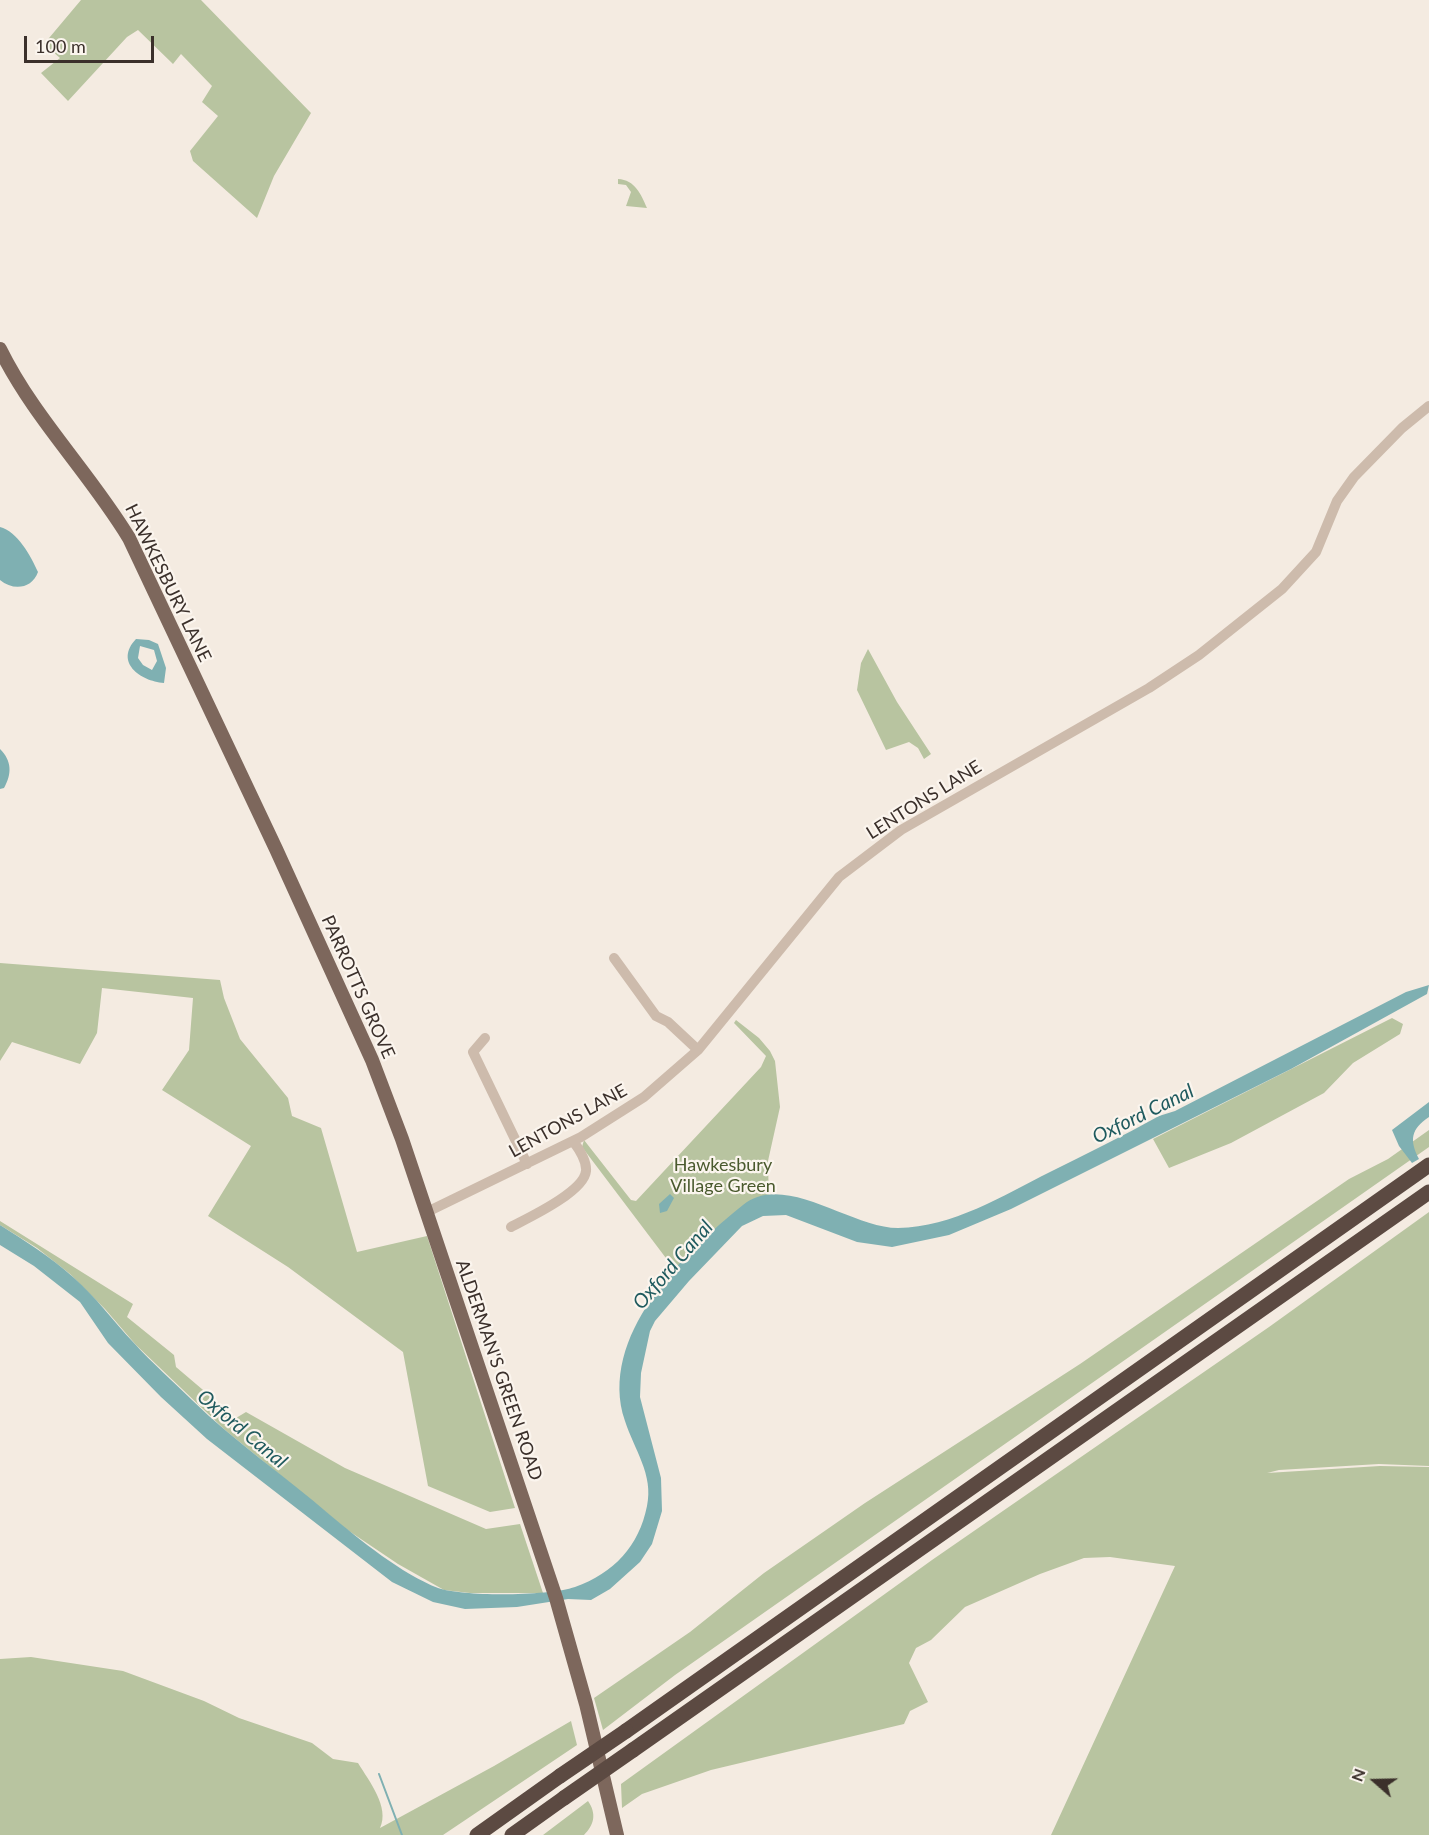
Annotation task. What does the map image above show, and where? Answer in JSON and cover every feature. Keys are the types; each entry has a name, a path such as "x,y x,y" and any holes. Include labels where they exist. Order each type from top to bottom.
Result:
{"highway":[{"path":"477,1835 1429,1166"},
{"path":"512,1835 1429,1192"}],"main road":[{"name":"HAWKESBURY LANE","path":"0,349 27,398 107,502 129,538 276,849"},
{"name":"PARROTTS GROVE","path":"276,849 372,1060 427,1212"},
{"name":"ALDERMAN'S GREEN ROAD","path":"427,1212 538,1539 586,1704 617,1835"}],"street":[{"name":"LENTONS LANE","path":"427,1212 573,1141 605,1124 644,1097 698,1050 838,877 901,830 1149,688 1199,655 1282,589 1316,552 1337,501 1354,477 1402,428 1429,406"},
{"path":"618,960 656,1016 668,1022 698,1050"},
{"path":"485,1038 472,1052 527,1164"},
{"path":"511,1227 549,1207 583,1179 586,1170 573,1141"}],"green space":[{"path":"81,0 201,0 311,113 274,176 257,218 193,161 190,151 218,116 202,102 212,86 181,54 173,64 138,30 127,37 68,101 41,73 60,58 44,44"},
{"path":"618,179 633,185 640,193 647,208 626,206 631,192 626,185 618,184"},
{"path":"868,649 897,702 931,754 924,759 918,748 909,742 886,750 857,690 861,663"},
{"path":"0,963 220,980 224,998 240,1039 288,1098 292,1116 321,1128 357,1252 427,1236 515,1508 490,1512 428,1486 403,1352 288,1267 208,1216 251,1146 162,1090 189,1050 193,998 102,988 97,1033 80,1064 12,1042 0,1061"},
{"path":"1392,1018 1403,1024 1400,1034 1353,1063 1324,1093 1231,1143 1169,1168 1153,1139"},
{"name":"Hawkesbury Village Green","path":"736,1020 759,1038 775,1061 780,1107 768,1161 769,1205 764,1206 681,1278 582,1147 584,1140 631,1200 636,1201 761,1067 766,1056 734,1023"},
{"path":"1429,1130 1429,1147 675,1675 603,1730 594,1698 690,1632 764,1573 865,1503 1080,1364 1349,1179 1388,1159"},
{"path":"1429,1212 1429,1466 1379,1464 1279,1470 1267,1473 1380,1466 1429,1467 1429,1835 1051,1835 1175,1566 1110,1557 1084,1558 1040,1574 965,1607 931,1640 916,1648 909,1663 928,1702 910,1711 904,1724 711,1770 642,1794 622,1808 621,1784 932,1560 1269,1327"},
{"path":"0,1221 133,1304 127,1317 174,1355 176,1367 236,1418 246,1412 345,1468 486,1529 520,1524 543,1593 470,1593 444,1590 398,1564 346,1529 225,1430 136,1345 105,1309 70,1274 37,1248 0,1225"},
{"path":"31,1657 123,1671 204,1701 239,1718 312,1743 333,1759 358,1763 377,1794 382,1812 380,1828 571,1721 577,1745 443,1835 0,1835 0,1659"},
{"path":"588,1801 593,1810 593,1819 584,1835 543,1835"}],"water":[{"path":"0,527 18,539 38,572 27,585 16,587 0,580"},
{"path":"136,639 149,640 158,644 166,668 164,683 146,679 133,669 129,663 130,647","holes":["140,646 154,650 157,661 152,670 143,665 138,658"]},
{"path":"0,749 7,758 10,768 7,783 4,788 0,789"},
{"path":"1429,985 1427,994 1291,1069 1011,1209 949,1235 892,1247 857,1242 786,1215 763,1216 742,1226 689,1281 655,1321 650,1331 641,1373 640,1397 661,1478 662,1511 652,1544 640,1562 610,1589 591,1600 568,1599 517,1607 465,1609 433,1602 392,1582 207,1439 161,1397 108,1343 80,1302 34,1266 0,1245 0,1225 38,1249 65,1270 148,1358 208,1415 354,1535 410,1574 438,1588 467,1593 527,1594 563,1590 602,1574 623,1556 638,1534 647,1506 648,1484 642,1462 625,1421 620,1390 623,1358 634,1328 651,1299 672,1272 720,1224 743,1205 760,1196 778,1194 798,1197 880,1226 898,1228 938,1222 958,1216 977,1209 1159,1116 1175,1111 1406,992"},
{"path":"1429,1102 1429,1117 1415,1131 1413,1141 1419,1159 1412,1163 1399,1146 1392,1130"},
{"path":"670,1194 674,1198 667,1211 660,1213 659,1204"}],"waterway":[{"path":"379,1774 402,1835"}],"water label":[{"name":"Oxford Canal","path":"1143,1114"},
{"name":"Oxford Canal","path":"673,1265"},
{"name":"Oxford Canal","path":"242,1429"}]}
